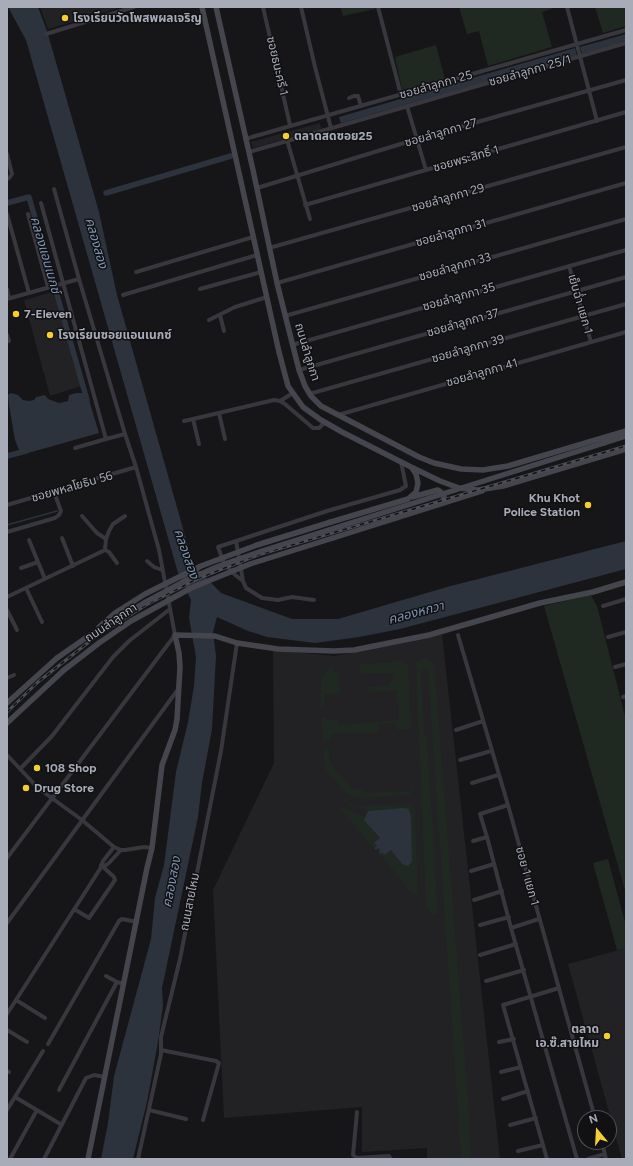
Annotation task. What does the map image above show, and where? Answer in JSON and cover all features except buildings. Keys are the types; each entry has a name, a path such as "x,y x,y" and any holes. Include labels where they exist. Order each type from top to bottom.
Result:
{"main road":[{"name":"ถนนลำลูกกา","path":"202,7 260,272 288,386 303,407 325,422 401,462 440,481 459,488 478,490 490,489"},
{"name":"ถนนลำลูกกา","path":"216,7 292,345 299,370 310,394 321,406 419,457 450,467 472,470 495,469 508,466 626,431"},
{"name":"ถนนลำลูกกา","path":"7,703 57,658 90,635 173,587 202,574 245,556 626,436"},
{"name":"ถนนลำลูกกา","path":"7,723 64,670 99,643 131,621 191,588 250,564 490,489 626,449"},
{"path":"408,499 416,492 418,483 416,474 411,467"},
{"path":"90,635 115,613 157,587 174,578 233,554 331,522 438,490 444,497 443,501 438,505"},
{"path":"88,1159 152,848 156,826 162,765 176,724 180,667 175,635 215,636 237,643 283,649 334,652 354,650 429,635 540,603 593,592 626,582"}],"street":[{"path":"46,34 134,7"},
{"name":"ซอยธนะศรี 1","path":"263,7 290,125"},
{"path":"301,7 331,128"},
{"path":"378,7 401,95"},
{"path":"567,7 576,46 597,121"},
{"name":"ซอยลำลูกกา 25","path":"245,139 290,125 576,46 626,30"},
{"name":"ซอยลำลูกกา 25/1","path":"249,152 626,43"},
{"name":"ซอยลำลูกกา 27","path":"257,188 417,139 626,80"},
{"path":"349,98 358,96 361,106"},
{"path":"407,106 426,170"},
{"name":"ซอยพระสิทธิ์ 1","path":"305,205 626,112"},
{"path":"287,140 310,219"},
{"name":"ซอยลำลูกกา 29","path":"269,248 626,147"},
{"path":"7,154 12,174 7,179"},
{"name":"ซอยลำลูกกา 31","path":"277,283 626,183"},
{"path":"7,858 175,635 159,550 54,190"},
{"path":"41,203 106,439"},
{"path":"7,214 29,293"},
{"path":"28,214 50,287"},
{"name":"ซอยลำลูกกา 33","path":"285,316 626,219"},
{"path":"136,272 253,237"},
{"name":"ซอยลำลูกกา 35","path":"292,345 626,250"},
{"path":"123,295 257,255"},
{"name":"เย็นฉ่ำ แยก 1","path":"569,266 591,342"},
{"path":"200,289 260,272"},
{"name":"ซอยลำลูกกา 37","path":"299,370 626,277"},
{"path":"7,289 8,298 79,279"},
{"path":"209,320 236,306 267,297"},
{"name":"ซอยลำลูกกา 39","path":"310,394 626,304"},
{"path":"220,315 224,331"},
{"name":"ซอยลำลูกกา 41","path":"338,415 626,332"},
{"path":"7,334 9,341"},
{"path":"280,401 293,393"},
{"path":"184,421 274,400 285,404 313,428 319,428 325,422"},
{"path":"219,413 225,439"},
{"path":"193,419 199,444"},
{"path":"75,448 125,434"},
{"path":"243,581 224,563 218,547 327,511 400,490 406,486 401,462"},
{"name":"ซอยพหลโยธิน 56","path":"7,505 136,468"},
{"path":"7,532 55,518 59,515 61,511 54,492"},
{"path":"82,516 97,533 106,539"},
{"path":"105,550 106,539 113,524 126,516"},
{"path":"62,538 73,566"},
{"path":"28,540 45,579"},
{"path":"236,541 243,581 246,588 262,598 278,600 292,598 314,600"},
{"path":"8,596 105,550"},
{"path":"105,550 109,552 117,563"},
{"path":"146,561 154,567 162,570"},
{"path":"21,568 38,562"},
{"path":"26,588 42,622"},
{"path":"603,606 626,599"},
{"path":"20,769 52,736 113,657 129,641 170,609"},
{"path":"7,610 17,630"},
{"path":"608,637 626,632"},
{"name":"ซอย 1 แยก 1","path":"458,635 508,805 593,1110"},
{"name":"ถนนสายไหม","path":"138,1159 161,1050 161,1037 180,959 221,751 237,643"},
{"path":"615,667 626,664"},
{"path":"7,678 14,675"},
{"path":"7,923 179,688"},
{"path":"456,730 483,722"},
{"path":"460,760 491,750"},
{"path":"7,755 38,788 82,820 114,847 121,850 144,847 152,848"},
{"path":"472,783 498,775"},
{"path":"508,805 480,814 488,837 516,944 577,1159"},
{"path":"473,841 488,837"},
{"path":"7,1014 114,847"},
{"path":"101,867 121,850"},
{"path":"472,871 494,864"},
{"path":"74,909 87,918 91,917 115,880 114,877 101,867"},
{"path":"474,900 502,891"},
{"path":"480,925 509,917"},
{"path":"48,1044 119,921 122,919 137,922"},
{"path":"512,928 539,919"},
{"path":"480,954 516,944"},
{"path":"486,980 524,970"},
{"path":"106,976 116,982 124,984"},
{"path":"59,1090 116,982"},
{"path":"547,1159 514,1039 503,1006 559,988"},
{"path":"16,1000 45,1018"},
{"path":"7,1030 27,1042"},
{"path":"499,1042 514,1039"},
{"path":"161,1050 216,1061 219,1063 204,1120"},
{"path":"7,1110 43,1051"},
{"path":"502,1072 521,1067"},
{"path":"44,1159 86,1078 94,1075 105,1077"},
{"path":"503,1099 528,1092"},
{"path":"15,1097 62,1125"},
{"path":"10,1159 37,1110"},
{"path":"149,1110 186,1119"},
{"path":"357,1112 353,1155 357,1158 389,1156 391,1159"},
{"path":"510,1125 536,1118"},
{"path":"518,1151 543,1145"},
{"path":"588,1159 606,1157"}],"shaded area":[{"name":"โรงเรียนวัดโพสพผลเจริญ","path":"40,7 122,7 48,29"},
{"path":"340,7 375,7 375,9 343,16"},
{"path":"459,7 557,7 542,12 552,47 488,66 479,31 467,34"},
{"path":"595,7 626,7 626,26 603,33"},
{"path":"436,45 445,79 403,91 395,57"},
{"name":"ตลาดสดซอย25","path":"320,123 321,129 253,148 251,142"},
{"name":"โรงเรียนซอยแอนเนกซ์","path":"53,292 81,386 50,396 24,300"},
{"path":"591,595 597,606 626,720 626,894 544,606"},
{"path":"442,634 500,1159 427,1159 427,1148 362,1152 362,1107 224,1118 213,890 274,763 273,650 335,656"},
{"path":"421,659 429,659 434,663 469,1112 471,1159 461,1159 428,670 421,671 424,736 427,736 438,913 432,915 426,906 416,664"},
{"path":"401,661 408,666 411,729 397,730 396,723 378,725 378,733 331,734 331,740 323,741 321,718 326,717 327,720 338,720 339,725 399,720 397,690 370,692 368,690 368,687 390,685 390,682 394,681 393,673 364,674 360,670 360,664"},
{"path":"339,665 333,668 335,672 340,670 337,679 342,692 338,692 337,694 325,694 323,707 321,707 321,679 330,667"},
{"path":"323,749 329,749 330,760 333,767 352,789 364,789 365,793 411,791 411,786 413,786 413,791 408,795 362,798 354,797 346,793 327,771 324,762"},
{"path":"338,796 352,804 359,806 409,804 413,806 415,810 418,895 411,892 380,854 381,852 391,850 402,864 411,865 410,812 403,808 368,811 367,809 352,806"},
{"path":"338,806 365,817 364,820 380,839 377,846 374,848"},
{"path":"608,859 626,926 626,948 617,950 593,863"},
{"name":"ตลาด เอ.ซ๊.สายไหม","path":"626,948 626,1159 622,1159 617,1141 617,1110 608,1110 568,964"}],"water":[{"path":"8,7 38,7 47,31 99,212 117,295 193,564 221,593 292,619 338,619 447,587 626,541 626,569 400,629 359,637 315,643 267,637 248,631 217,617 213,632 216,656 212,729 202,783 198,817 162,988 163,1005 147,1102 133,1159 101,1159 108,1123 114,1076 151,939 155,898 164,865 176,772 188,722 194,686 196,657 189,618 191,600 178,573 26,40"},
{"path":"626,34 626,41 582,54 580,47"},
{"path":"575,48 577,56 341,123 339,117"},
{"path":"11,393 18,395 23,400 29,401 34,400 36,397 45,395 48,399 59,403 68,401 69,395 76,393 87,393 99,433 21,455 15,440 9,405 8,395"},
{"path":"403,808 409,809 411,818 412,862 408,866 402,864 391,850 384,855 382,852 380,854 380,850 378,848 376,850 374,848 377,846 374,843 380,838 364,820 368,811"}],"waterway":[{"path":"106,193 231,156"},
{"name":"คลองแอนเนกซ์","path":"7,203 29,197 87,400"},
{"name":"คลองแอนเนกซ์","path":"7,456 26,451"},
{"path":"7,525 57,511"}],"railway":[{"path":"7,712 38,682 94,638 146,605 199,578 258,555 626,446"}],"place":[{"name":"โรงเรียนวัดโพสพผลเจริญ","path":"65,18"},
{"name":"ตลาดสดซอย25","path":"286,136"},
{"name":"7-Eleven","path":"16,314"},
{"name":"โรงเรียนซอยแอนเนกซ์","path":"50,335"},
{"name":"Khu Khot Police Station","path":"588,505"},
{"name":"108 Shop","path":"37,768"},
{"name":"Drug Store","path":"26,788"},
{"name":"ตลาด เอ.ซ๊.สายไหม","path":"607,1036"}],"water label":[{"name":"คลองสอง","path":"96,243"},
{"name":"คลองสอง","path":"186,554"},
{"name":"คลองหกวา","path":"416,613"},
{"name":"คลองสอง","path":"172,882"}]}
